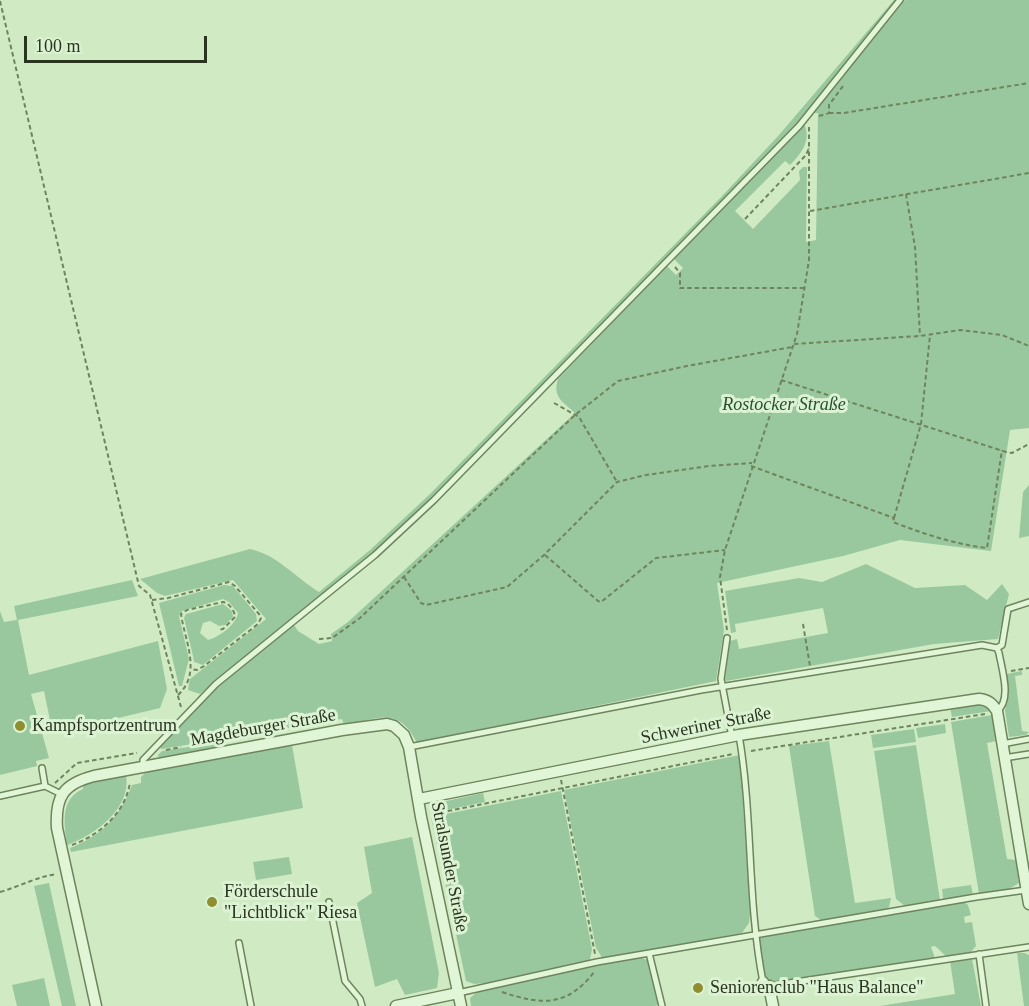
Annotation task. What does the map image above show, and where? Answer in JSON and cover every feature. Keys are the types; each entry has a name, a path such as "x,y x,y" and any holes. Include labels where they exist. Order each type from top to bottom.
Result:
{"street":[{"name":"Schweriner Straße","path":"419,799 736,736 979,699 986,699 996,711"},
{"path":"996,711 1029,904"},
{"name":"Magdeburger Straße","path":"61,794 68,786 85,778 342,730 387,723 404,735"},
{"name":"Stralsunder Straße","path":"404,735 409,747 461,1006"},
{"path":"61,794 56,815 61,848 96,1006"},
{"path":"766,984 773,1006"},
{"path":"396,1006 458,993"}],"lane":[{"path":"143,767 143,760 216,684 375,555 434,500 805,119 900,0"},
{"path":"409,747 721,687 982,645 997,648 1002,645 1008,609 1029,602"},
{"path":"727,639 721,687 742,752 754,935 766,984 1029,947"},
{"path":"996,711 1003,704 1005,697 997,648"},
{"path":"1002,744 1029,739"},
{"path":"1004,758 1029,754"},
{"path":"42,768 45,786"},
{"path":"0,796 45,786 61,794"},
{"path":"458,993 650,952 1027,890"},
{"path":"329,902 345,981 360,999 362,1006"},
{"path":"239,943 251,1006"},
{"path":"650,952 662,1006"},
{"path":"979,954 986,1006"}],"path":[{"path":"0,1 139,586 150,595 152,600 184,715"},
{"path":"829,113 844,113 1029,83"},
{"path":"727,639 720,577 725,550 793,346 805,288 809,260 810,128 805,119"},
{"path":"745,219 806,155 809,148"},
{"path":"810,211 1029,173"},
{"path":"906,194 915,247 920,336"},
{"path":"669,261 680,273 680,288 805,288"},
{"path":"319,639 332,638 343,632 575,415 618,381 793,346 920,336 960,330 1002,335 1029,346"},
{"path":"930,335 921,424 892,522 963,545 987,548 1002,450"},
{"path":"782,380 1012,453 1029,444"},
{"path":"554,403 579,417 617,482"},
{"path":"404,577 422,603 426,605 507,587 544,555 617,482 646,475 709,466 752,465 894,518"},
{"path":"544,555 602,602 656,558 725,550"},
{"path":"152,600 229,582 236,586 259,614 261,618 258,624 204,666 197,670 191,669"},
{"path":"178,695 185,688 192,663 181,614 187,610 226,603 235,613 235,617 218,630"},
{"path":"803,624 811,672"},
{"path":"1002,672 1029,668"},
{"path":"422,817 742,752 996,711"},
{"path":"61,848 82,842 112,819 126,796 130,776 128,769"},
{"path":"490,985 500,992 534,1002 556,1004 576,995 597,968 559,772"},
{"path":"0,892 21,886 30,880 66,873"}],"green space":[{"path":"894,0 897,0 804,116 431,498 372,553 200,694 188,690 190,679 266,619 233,580 165,596 157,593 140,579 250,549 269,556 319,592 370,550 430,494 724,194 779,135"},
{"name":"Rostocker Straße","path":"905,0 1029,0 1029,428 1010,430 991,551 900,540 843,556 717,583 724,630 716,681 417,743 402,723 395,719 377,718 344,725 342,719 162,749 159,747 204,698 294,625 298,631 319,644 332,641 331,634 348,622 575,413 558,395 556,390 558,379 667,266 676,275 683,268 674,259 804,124 807,136 798,156 790,165 785,161 735,211 753,229 800,180 799,171 807,167 806,242 816,240 818,113 814,113"},
{"path":"1029,485 1029,536 1019,538 1023,492"},
{"path":"866,564 915,588 965,585 987,600 1002,584 1009,594 998,639 934,644 726,681 730,641 737,639 739,649 828,633 823,608 735,624 736,632 731,633 725,591 799,578 822,582"},
{"path":"132,580 138,596 18,620 29,675 158,641 167,689 160,708 68,730 51,725 44,691 31,694 49,758 36,761 37,766 0,775 0,611 4,622 17,620 14,606"},
{"path":"224,585 233,586 256,614 257,621 203,665 194,662 184,618 186,614 223,604 232,611 233,617 225,625 219,626 210,621 203,623 200,633 208,640 226,630 234,622 238,613 229,602 223,599 182,611 179,616 189,659 182,686 179,686 159,603"},
{"path":"1022,671 1022,675 1015,676 1022,731 1029,732 1026,735 1009,737 1005,710 1008,692 1006,674"},
{"path":"981,704 991,711 952,717 950,707"},
{"path":"992,715 996,741 987,743 1007,859 1016,860 1019,883 1009,889 979,894 951,722"},
{"path":"945,724 946,733 918,738 916,728"},
{"path":"914,729 916,742 873,748 871,735"},
{"path":"829,741 855,903 891,898 886,910 821,920 815,916 789,746"},
{"path":"215,743 217,749 159,759 158,755 162,751"},
{"path":"292,745 303,808 71,852 70,848 91,838 108,824 122,807 132,785 141,783 141,777 147,771"},
{"path":"916,745 940,900 905,906 896,899 874,751"},
{"path":"740,755 749,923 742,933 603,959 596,948 564,790"},
{"path":"126,775 123,798 109,819 89,834 67,845 65,813 70,799 83,789 83,784"},
{"path":"561,791 592,949 590,960 486,983 474,984 466,981 431,817"},
{"path":"483,793 485,802 432,813 431,809 440,806 442,802"},
{"path":"412,837 439,973 437,988 405,995 397,979 375,987 357,903 372,893 364,847"},
{"path":"289,857 292,874 256,880 253,862"},
{"path":"49,883 76,1006 62,1006 34,886"},
{"path":"971,885 973,895 943,899 942,889"},
{"path":"964,902 968,905 971,915 964,917 965,923 972,922 976,946 970,953 947,957 935,946 931,947 935,958 767,985 758,938"},
{"path":"1017,953 1029,955 1029,1006 1024,1006"},
{"path":"640,957 647,960 658,1005 471,1006 470,998 481,989"},
{"path":"972,959 981,1006 880,1006 955,994 950,961"},
{"path":"44,978 50,1006 17,1006 12,985"}],"place":[{"name":"Kampfsportzentrum","path":"20,726"},
{"name":"Förderschule \"Lichtblick\" Riesa","path":"212,902"},
{"name":"Seniorenclub \"Haus Balance\"","path":"698,988"}]}
